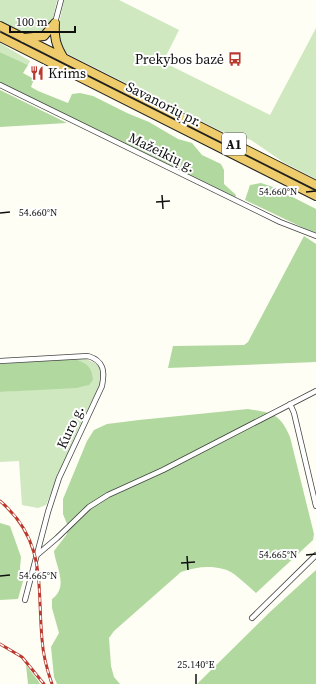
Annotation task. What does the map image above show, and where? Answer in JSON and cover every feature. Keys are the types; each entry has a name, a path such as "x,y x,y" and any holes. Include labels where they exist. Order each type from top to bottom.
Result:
{"highway":[{"path":"24,38 44,36 56,24"},
{"path":"56,24 56,46 64,58"},
{"name":"Savanorių pr.","path":"0,26 316,185"},
{"name":"Savanorių pr.","path":"0,37 316,196"}],"street":[{"path":"56,24 61,0"},
{"name":"Mažeikių g.","path":"0,85 280,222 316,236"},
{"name":"Kuro g.","path":"0,361 88,356 99,362 103,368 104,375 102,386 59,478 48,512 25,600"},
{"path":"37,555 89,507 108,495 162,470 316,391"},
{"path":"290,404 294,413 316,506"},
{"path":"252,618 316,555"}],"green space":[{"path":"0,0 57,0 52,23 43,34 27,34 0,21"},
{"path":"64,0 119,0 179,30 163,62 270,115 316,28 316,179 283,162 251,140 221,131 62,51 57,34"},
{"path":"0,43 30,61 28,65 0,52"},
{"path":"0,52 28,65 23,73 34,79 31,87 38,91 68,103 72,94 80,93 93,96 149,122 178,139 192,143 202,155 221,164 224,170 224,184 236,195 235,198 0,83"},
{"path":"0,90 67,123 0,127"},
{"path":"261,183 273,187 316,209 316,234 245,200 250,185"},
{"path":"304,236 316,244 316,362 168,368 173,346 244,345 248,342"},
{"path":"74,359 86,359 97,364 101,372 101,382 76,434 46,505 38,508 22,505 19,461 0,462 0,392 85,386 93,380 92,372 88,366"},
{"path":"74,359 82,362 90,368 93,375 93,380 89,385 76,388 0,392 0,364"},
{"path":"248,409 269,413 279,419 283,423 290,437 314,534 313,540 256,593 234,574 215,567 194,568 181,572 114,631 109,638 111,666 114,677 120,684 57,684 54,677 51,647 59,633 52,608 52,599 57,594 61,583 54,551 67,534 67,524 63,514 63,499 87,441 94,430 107,424"},
{"path":"0,523 10,526 21,557 20,568 23,581 18,599 0,600"},
{"path":"316,570 316,684 197,684 271,611"},
{"path":"26,665 39,682 40,684 28,684"}],"railway":[{"path":"0,501 15,516 26,532 33,548 39,583 43,650 52,684"},
{"path":"0,644 22,657 44,684"}],"place":[{"name":"Prekybos bazė","path":"235,59"},
{"name":"Krims","path":"37,73"}]}
